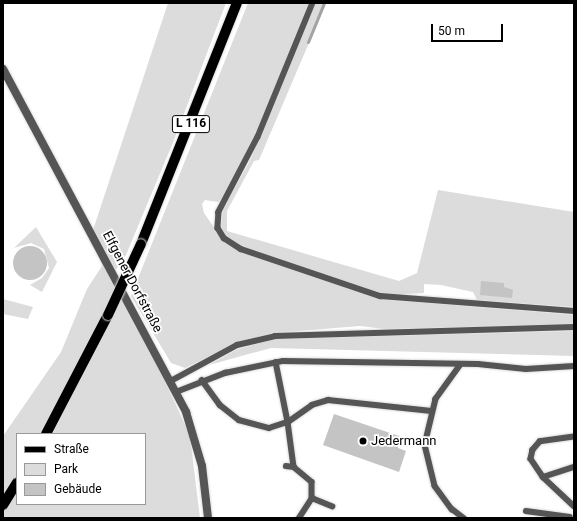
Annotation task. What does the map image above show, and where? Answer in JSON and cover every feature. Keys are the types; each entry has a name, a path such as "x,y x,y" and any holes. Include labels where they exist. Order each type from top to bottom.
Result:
{"main road":[{"name":"L 116","path":"47,433 108,315 141,244 237,3"},
{"path":"3,505 16,484"}],"street":[{"name":"Elfgener Dorfstraße","path":"3,69 171,381 197,443 208,518"}],"lane":[{"path":"313,3 252,151 220,210 218,228 224,238 242,249 380,296 574,311"},
{"path":"171,381 238,345 275,336 574,327"},
{"path":"276,362 288,422 294,467"},
{"path":"176,392 202,380 276,362 526,369 574,366"},
{"path":"460,366 442,387 432,411 426,437 429,470 440,494 464,518"},
{"path":"202,380 220,405 239,420 269,428 288,422 312,405 328,400 432,411"},
{"path":"574,437 544,441 535,447 531,462 543,477 574,506"},
{"path":"286,466 294,467 312,482 312,498 299,518"},
{"path":"543,477 574,467"},
{"path":"312,498 332,506"},
{"path":"526,511 571,517"}],"green space":[{"path":"168,3 226,3 174,140 126,255 115,271 190,436 200,518 3,518 3,436 61,352 87,289 102,266 92,233"},
{"path":"248,3 310,3 259,130 226,196 218,202 205,200 202,204 204,213 224,242 253,256 391,300 574,315 574,324 385,329 360,326 274,333 239,342 185,368 171,363 131,296"},
{"path":"315,3 326,3 259,160 254,161 227,211 227,231 399,281 417,273 438,190 574,212 574,307 477,300 473,292 441,285 424,284 424,293 386,295 240,246 225,235 221,226 223,209 250,161"},
{"path":"36,227 57,262 42,292 30,285 42,278 49,268 44,249 31,243 14,248"},
{"path":"3,299 33,307 28,319 3,314"},
{"path":"574,331 574,356 271,348 209,365 236,350 273,339"}],"building":[{"path":"27,246 33,246 37,247 44,253 47,263 46,270 40,277 33,280 27,280 23,279 16,273 13,266 13,260 14,256 20,249"},
{"path":"481,281 504,283 504,287 513,290 512,298 480,295"},
{"name":"Jedermann","path":"334,414 402,437 398,448 406,451 399,472 323,445"}],"waterway":[{"path":"308,42 324,3"}],"place":[{"name":"Jedermann","path":"363,441"}]}
